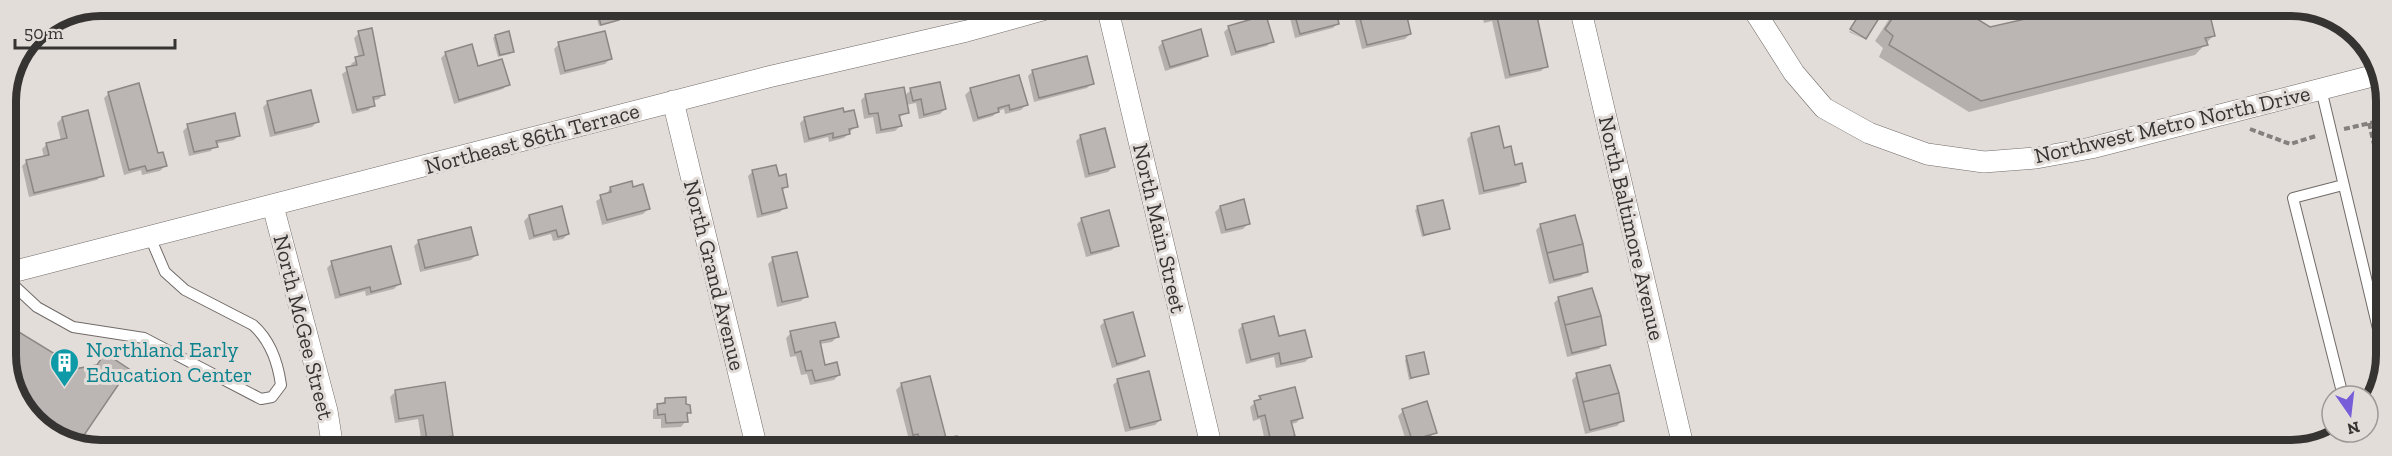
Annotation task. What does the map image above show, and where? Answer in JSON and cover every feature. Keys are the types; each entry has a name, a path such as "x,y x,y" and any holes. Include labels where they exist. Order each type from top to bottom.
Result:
{"street":[{"name":"Northeast 86th Terrace","path":"16,271 673,101 1017,17"},
{"name":"North Main Street","path":"1110,17 1210,440"},
{"name":"North Baltimore Avenue","path":"1582,17 1682,440"},
{"name":"Northwest Metro North Drive","path":"1758,17 1794,74 1824,108 1869,133 1927,154 1984,162 2036,158 2091,148 2372,76"},
{"name":"North Grand Avenue","path":"673,101 756,440"},
{"name":"North McGee Street","path":"273,206 327,411 332,440"}],"lane":[{"path":"2321,89 2376,321"},
{"path":"2340,384 2293,198 2343,186"},
{"path":"16,288 36,307 73,327 144,338 261,399 272,397 281,386 278,365 263,334 254,325 185,290 165,272 150,237"}],"path":[{"path":"2376,122 2369,123 2376,151"}],"building":[{"path":"599,17 618,17 619,20 601,25"},
{"path":"1267,17 1274,42 1236,52 1228,26"},
{"path":"1295,17 1337,17 1339,24 1300,34"},
{"path":"1360,17 1407,17 1411,34 1367,45"},
{"path":"1497,17 1537,17 1548,67 1510,75"},
{"path":"1858,17 1880,17 1866,39 1850,29"},
{"path":"1893,17 1974,17 1990,27 2034,17 2210,17 2215,36 2205,38 2208,45 1981,101 1889,45 1893,36 1885,29"},
{"path":"372,28 385,95 373,97 375,106 357,110 346,67 357,65 355,57 364,55 358,31"},
{"path":"1201,29 1208,56 1170,67 1162,41"},
{"path":"509,31 514,52 500,55 495,35"},
{"path":"605,31 612,59 565,71 558,42"},
{"path":"472,44 478,66 502,59 510,85 459,100 445,52"},
{"path":"1087,56 1094,84 1039,98 1032,70"},
{"path":"1019,75 1028,105 1010,110 1009,105 998,108 999,112 978,118 970,88"},
{"path":"940,82 946,109 924,115 921,99 913,101 910,88"},
{"path":"139,83 158,153 163,152 167,166 147,171 145,166 129,170 108,92"},
{"path":"904,87 909,113 899,115 902,126 881,130 878,113 869,114 865,94"},
{"path":"311,90 319,122 275,133 267,101"},
{"path":"843,108 844,112 854,110 858,127 849,129 850,134 833,138 833,133 809,139 804,117"},
{"path":"88,110 104,176 34,193 26,160 49,155 46,143 67,138 62,117"},
{"path":"235,113 240,136 216,141 218,147 194,152 187,124"},
{"path":"1499,126 1504,148 1511,146 1515,165 1522,163 1526,182 1484,191 1471,133"},
{"path":"1105,128 1115,167 1089,174 1080,135"},
{"path":"776,165 779,176 786,174 788,187 782,188 787,208 762,214 752,170"},
{"path":"632,181 633,187 643,184 650,209 607,220 600,195 611,192 610,187"},
{"path":"1244,199 1250,224 1226,230 1220,206"},
{"path":"1443,200 1450,229 1424,235 1417,206"},
{"path":"562,206 569,234 558,237 556,230 534,236 529,215"},
{"path":"1109,210 1119,246 1091,253 1081,218"},
{"path":"1575,215 1583,244 1547,253 1540,224"},
{"path":"471,227 478,255 425,268 418,240"},
{"path":"1583,244 1588,272 1554,280 1547,253"},
{"path":"391,246 401,284 371,292 370,287 340,295 331,261"},
{"path":"797,252 808,297 782,302 772,257"},
{"path":"1592,288 1601,316 1565,325 1558,297"},
{"path":"1133,312 1145,356 1117,364 1104,320"},
{"path":"1274,316 1279,336 1305,330 1312,357 1281,364 1279,353 1251,360 1242,324"},
{"path":"1601,316 1606,345 1572,353 1565,325"},
{"path":"835,322 839,337 820,341 825,365 837,362 840,375 815,381 812,370 806,371 801,351 795,353 790,331"},
{"name":"Northland Early Education Center","path":"16,330 60,357 56,372 97,365 105,353 129,369 83,437 54,425 41,415 28,397 18,371"},
{"path":"1424,352 1429,374 1411,378 1406,356"},
{"path":"1610,365 1619,393 1583,402 1576,373"},
{"path":"1149,371 1161,420 1130,428 1117,379"},
{"path":"930,376 946,438 957,436 958,440 920,440 918,434 913,435 901,383"},
{"path":"445,382 453,436 427,440 423,415 399,419 395,390"},
{"path":"1295,387 1303,418 1291,421 1295,436 1271,440 1265,415 1258,417 1254,401 1261,399 1259,396"},
{"path":"1619,393 1624,421 1590,430 1583,402"},
{"path":"686,397 686,404 690,405 691,413 687,413 688,422 666,423 665,414 658,415 657,404 665,403 665,398"},
{"path":"1427,401 1437,433 1412,440 1402,409"}],"place":[{"name":"Northland Early Education Center","path":"65,388"}]}
